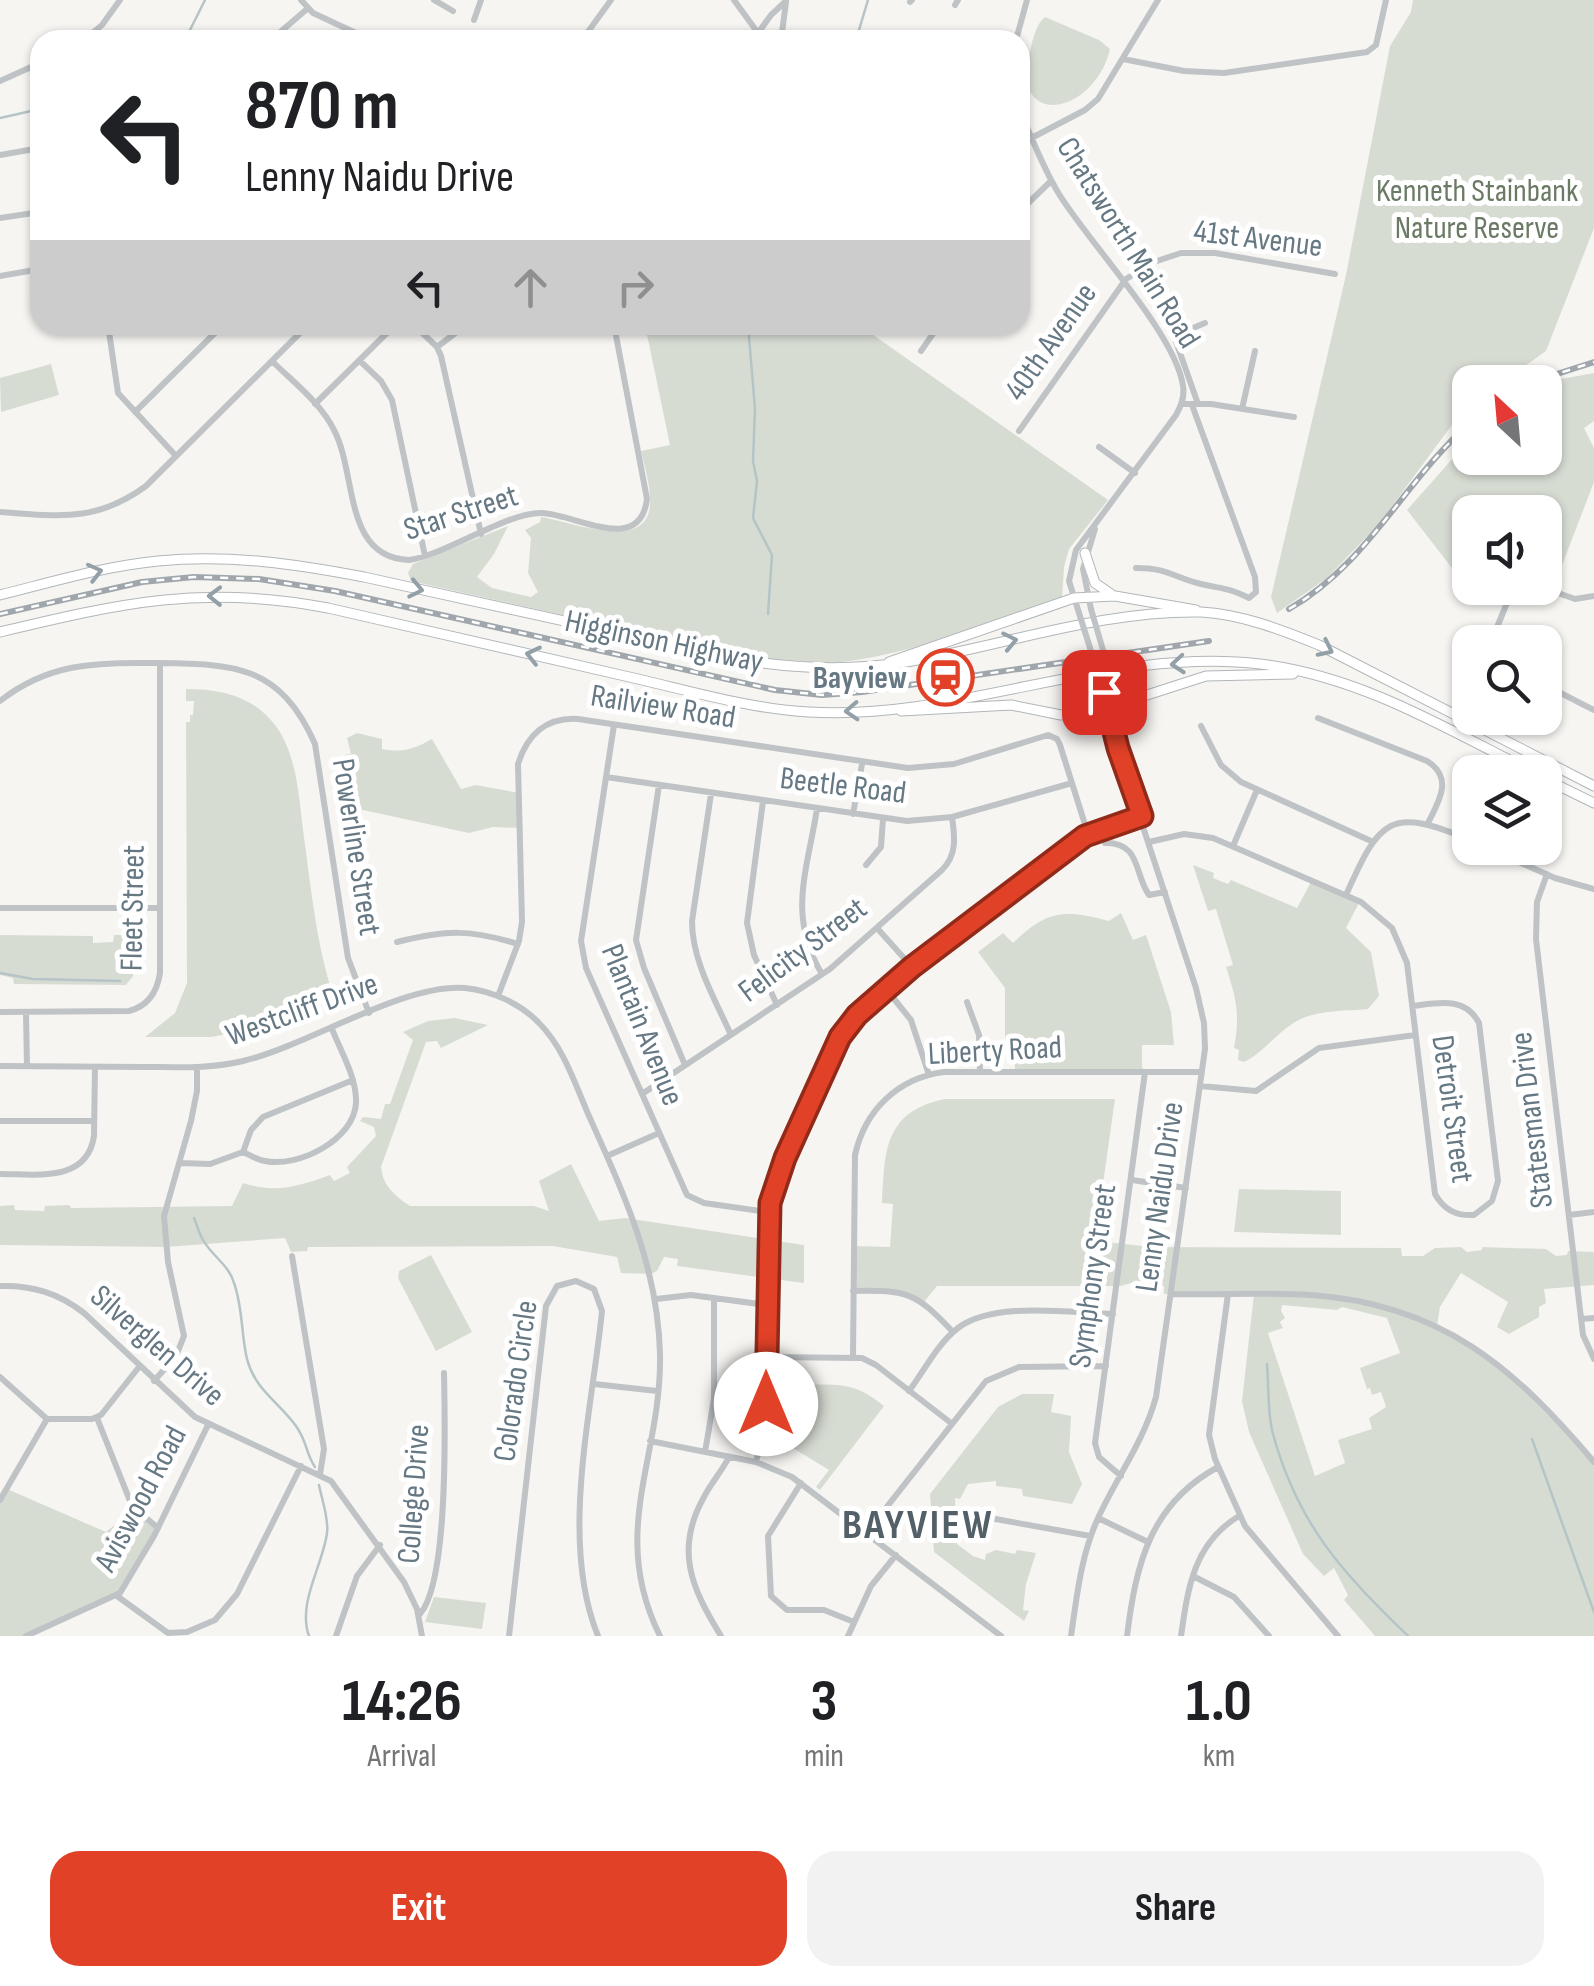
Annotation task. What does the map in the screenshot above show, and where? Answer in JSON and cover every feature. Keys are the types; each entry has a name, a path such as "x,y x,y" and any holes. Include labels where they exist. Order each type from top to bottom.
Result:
{"highway":[{"path":"1085,553 1095,583 1115,596"},
{"name":"Higginson Highway","path":"0,595 128,565 239,558 364,578 778,666 831,668 882,665 1134,616 1204,612 1272,627 1319,645 1594,786"},
{"name":"Higginson Highway","path":"0,632 148,600 198,596 263,598 328,608 765,707 810,712 894,708 1190,662 1257,664 1320,676 1388,698 1499,755"},
{"path":"882,665 1074,598 1115,596 1204,612"},
{"path":"894,708 912,712 1012,705 1072,715 1113,707 1206,676 1262,672 1320,676"},
{"path":"1120,722 1136,698"},
{"path":"1562,787 1594,803"}],"street":[{"path":"96,30 120,0"},
{"path":"302,0 307,8 350,30"},
{"path":"434,0 453,12"},
{"path":"474,20 481,0"},
{"path":"589,30 611,0"},
{"path":"734,0 751,30"},
{"path":"1019,30 1028,0"},
{"path":"1032,138 1095,102 1158,0"},
{"path":"1123,59 1184,71 1224,73 1366,52 1376,45 1386,0"},
{"path":"760,30 787,1"},
{"path":"782,30 787,1"},
{"path":"282,30 307,8"},
{"path":"0,80 30,67"},
{"name":"Chatsworth Main Road","path":"1030,133 1051,181 1172,353 1184,386 1182,404"},
{"path":"0,154 30,150"},
{"path":"1030,201 1051,181"},
{"path":"0,218 30,214"},
{"name":"41st Avenue","path":"1123,282 1154,262 1197,252 1335,274"},
{"path":"0,276 30,272"},
{"name":"40th Avenue","path":"1019,431 1123,282"},
{"path":"1136,568 1169,570 1202,584 1230,588 1248,598 1254,594 1255,576 1174,336 1204,323"},
{"path":"109,335 116,387 176,456"},
{"path":"135,412 213,335"},
{"path":"0,512 91,514 134,495 298,335"},
{"path":"315,404 386,335"},
{"path":"425,335 437,346 481,534"},
{"path":"437,346 452,335"},
{"name":"Star Street","path":"272,362 335,430 366,538 380,552 398,560 425,556 539,513 622,530 637,525 646,513 647,499 616,335"},
{"path":"921,351 932,335"},
{"path":"1242,409 1255,352"},
{"path":"360,361 392,400 425,556"},
{"path":"1074,598 1070,566 1182,404 1294,417"},
{"path":"1099,447 1134,473"},
{"path":"1085,553 1088,538"},
{"name":"Lenny Naidu Drive","path":"1070,1636 1090,1536 1143,1436 1156,1398 1205,1036 1202,1008 1123,759 1113,707 1115,691 1083,575 1085,553"},
{"path":"1562,594 1575,599 1594,596"},
{"name":"Lenny Naidu Drive","path":"1074,598 1104,692 1120,722 1123,759"},
{"name":"Powerline Street","path":"0,701 24,684 59,668 96,662 218,664 246,671 286,696 318,753 348,958 369,1013"},
{"name":"Fleet Street","path":"0,1012 129,1012 146,1003 158,984 160,663"},
{"path":"1562,694 1594,710"},
{"path":"1318,718 1427,761 1438,769 1442,792 1428,824"},
{"name":"Railview Road","path":"498,996 522,922 518,764 534,734 556,720 578,719 908,768 954,764 1039,736 1053,736 1060,745 1072,783"},
{"name":"Plantain Avenue","path":"614,725 581,948 586,968 684,1190 690,1198 768,1212"},
{"path":"1201,726 1221,765 1257,790 1371,841"},
{"path":"854,814 862,764"},
{"name":"Beetle Road","path":"606,777 884,819 952,817 1072,783"},
{"path":"1072,783 1088,834"},
{"path":"659,784 636,940 686,1065"},
{"path":"1233,846 1257,790"},
{"path":"711,794 692,938 731,1035"},
{"path":"763,801 746,924 754,955 776,1005"},
{"path":"817,809 800,916 804,936 822,974"},
{"path":"756,1462 766,1422 768,1212 780,1169 830,1056 850,1023 912,967 1088,834 1142,816"},
{"name":"Felicity Street","path":"642,1094 822,974 877,928 948,864 955,842 952,817"},
{"path":"866,864 881,846 884,819"},
{"path":"1346,895 1371,841 1385,828 1398,822 1428,824 1452,833"},
{"name":"Detroit Street","path":"1150,842 1194,834 1233,846 1372,908 1396,934 1406,955 1415,1035 1436,1194 1450,1211 1474,1214 1489,1205 1498,1181 1478,1024 1472,1012 1458,1004 1412,1006"},
{"path":"1105,843 1121,844 1134,855 1148,894 1166,892"},
{"path":"1526,865 1594,889"},
{"name":"Statesman Drive","path":"1547,874 1537,902 1536,939 1581,1319 1586,1347 1594,1360"},
{"path":"0,908 160,908"},
{"path":"877,928 912,967"},
{"path":"398,942 452,931 478,932 518,944"},
{"name":"Westcliff Drive","path":"0,1066 198,1067 253,1058 431,990 466,988 498,996"},
{"path":"886,990 916,1031 929,1075"},
{"path":"498,996 530,1014 552,1038 642,1240 656,1299 660,1356 635,1540 643,1594 660,1636"},
{"path":"967,1002 978,1035 980,1070"},
{"path":"26,1012 27,1066"},
{"path":"180,1162 210,1164 244,1152 266,1162 287,1161 325,1146 352,1120 356,1098 353,1080 332,1029"},
{"path":"1200,1086 1258,1090 1319,1048 1415,1035"},
{"path":"0,1174 57,1174 72,1170 88,1156 93,1146 95,1066"},
{"path":"154,1381 176,1356 184,1336 164,1231 167,1198 198,1090 198,1067"},
{"name":"Liberty Road","path":"853,1357 854,1164 858,1142 880,1103 904,1084 929,1075 980,1070 1202,1072"},
{"name":"Symphony Street","path":"1121,1476 1104,1463 1096,1448 1145,1072"},
{"path":"244,1152 251,1130 263,1117 353,1080"},
{"path":"0,1122 94,1121"},
{"path":"607,1156 659,1134"},
{"path":"1132,1180 1186,1188"},
{"path":"1568,1216 1594,1212"},
{"path":"292,1256 324,1450 320,1474"},
{"name":"Colorado Circle","path":"509,1636 546,1306 549,1296 563,1283 584,1282 599,1298 602,1312 579,1539 583,1582 598,1636"},
{"name":"Silverglen Drive","path":"0,1286 33,1287 65,1300 84,1313 190,1414 208,1426 320,1474 338,1489 410,1592 422,1636"},
{"path":"853,1291 910,1294 953,1332"},
{"path":"1172,1294 1299,1294 1349,1300 1437,1327 1483,1353 1523,1384 1594,1462"},
{"path":"1228,1294 1209,1435 1218,1467 1239,1516 1338,1636"},
{"path":"656,1299 686,1295 767,1305"},
{"path":"704,1452 714,1399 714,1298"},
{"path":"909,1391 953,1332 972,1320 995,1313 1113,1314"},
{"path":"1581,1319 1594,1318"},
{"path":"766,1357 853,1357 876,1365 951,1423"},
{"path":"866,1532 986,1381 1008,1369 1032,1366 1106,1366"},
{"path":"0,1377 48,1419 97,1418 139,1367"},
{"name":"College Drive","path":"419,1615 431,1596 445,1483 444,1373"},
{"path":"594,1384 658,1391"},
{"path":"97,1418 131,1504 158,1528"},
{"path":"0,1500 48,1419"},
{"name":"Aviswood Road","path":"116,1596 128,1584 208,1426"},
{"path":"650,1441 756,1462 801,1483 1001,1636"},
{"path":"721,1636 695,1591 688,1540 695,1513 729,1457"},
{"path":"26,1636 116,1596 168,1633 188,1632 218,1617 237,1594 301,1466"},
{"path":"1127,1636 1133,1592 1148,1542 1185,1487 1218,1467"},
{"path":"801,1483 768,1536 771,1596 788,1610 824,1610 854,1622"},
{"path":"1181,1636 1186,1594 1193,1576 1214,1533 1239,1516"},
{"path":"990,1518 1090,1536"},
{"path":"1098,1518 1148,1542"},
{"path":"336,1636 357,1576 380,1545"},
{"path":"848,1636 871,1586 896,1555"},
{"path":"1193,1576 1234,1597 1269,1636"}],"green space":[{"name":"Kenneth Stainbank Nature Reserve","path":"1413,0 1594,0 1594,228 1546,351 1527,365 1452,365 1452,425 1378,525 1327,578 1277,613 1271,597 1346,275 1390,46 1411,12"},
{"path":"1045,17 1099,40 1110,49 1101,71 1073,100 1056,105 1042,103 1032,94 1030,51"},
{"path":"647,335 873,335 1108,500 1069,549 1062,598 897,652 840,662 755,658 411,581 408,573 413,564 508,526 477,577 492,588 531,597 538,592 528,573 531,538 525,530 540,522 541,517 587,528 636,528 646,519 650,505 641,451 670,445"},
{"path":"51,364 59,395 1,412 0,378"},
{"path":"1594,373 1594,421 1584,428 1594,448 1594,482 1562,565 1562,495 1452,495 1452,568 1407,510 1452,459 1452,475 1562,475 1562,379"},
{"path":"186,689 224,693 246,701 266,715 283,737 296,779 314,914 331,989 243,1022 245,1031 211,1037 145,1037 175,1013 187,983 186,722 193,715 194,701 186,701"},
{"path":"357,733 382,739 382,749 389,750 408,749 432,739 461,789 476,785 519,793 520,828 493,827 469,833 354,808 345,755 351,754 347,738"},
{"path":"1193,865 1214,873 1213,878 1228,884 1231,880 1297,908 1312,880 1360,901 1346,928 1371,952 1379,996 1368,1009 1303,1018 1252,1057 1244,1062 1238,1060 1239,1050 1234,1048 1236,1008 1226,967 1233,965 1216,909 1208,911"},
{"path":"1121,913 1133,940 1146,935 1171,1012 1174,1045 1142,1045 1145,1071 1015,1071 1015,1045 1005,1045 1005,988 978,952 1003,933 1013,943 1036,924 1057,915 1109,921"},
{"path":"0,935 93,936 93,943 113,942 114,935 133,935 133,976 126,985 14,984 13,978 0,975"},
{"path":"455,1018 488,1025 441,1048 437,1041 426,1042 381,1167 387,1185 399,1198 410,1206 534,1206 549,1211 539,1181 571,1164 599,1221 625,1218 804,1245 804,1283 677,1266 678,1259 664,1257 651,1274 621,1273 617,1257 553,1246 308,1247 307,1251 291,1252 285,1238 166,1247 0,1245 0,1206 44,1211 45,1206 69,1205 232,1206 243,1183 287,1187 330,1175 334,1181 350,1173 347,1167 376,1136 374,1127 360,1121 363,1117 381,1119 385,1104 390,1104 413,1040 403,1032 428,1021"},
{"path":"945,1099 1115,1099 1102,1191 1096,1200 1097,1241 1151,1247 1401,1248 1402,1256 1423,1256 1435,1248 1461,1247 1467,1252 1482,1247 1546,1249 1556,1256 1567,1255 1568,1251 1594,1252 1594,1285 1544,1289 1546,1303 1539,1307 1539,1317 1509,1334 1497,1327 1508,1302 1461,1273 1440,1307 1437,1326 1493,1359 1594,1462 1594,1636 1375,1636 1344,1600 1348,1595 1334,1568 1324,1576 1303,1554 1249,1432 1242,1401 1254,1294 1164,1294 1164,1286 1134,1282 1121,1286 937,1286 924,1302 910,1294 853,1290 853,1246 890,1247 893,1204 882,1203 891,1137 909,1114","holes":["1282,1305 1337,1310 1342,1307 1387,1318 1400,1353 1360,1368 1367,1389 1372,1395 1381,1392 1386,1407 1369,1418 1372,1429 1338,1440 1345,1463 1315,1476 1268,1333 1283,1328"]},
{"path":"1239,1189 1341,1191 1341,1235 1234,1232"},
{"path":"431,1255 472,1332 436,1351 398,1278 399,1271"},
{"path":"793,1385 852,1387 884,1406 820,1490 816,1487 829,1470 793,1448"},
{"path":"1022,1394 1054,1394 1051,1412 1071,1416 1069,1452 1082,1484 1072,1504 1023,1496 1022,1489 996,1486 996,1481 968,1484 960,1499 955,1498 957,1544 973,1556 985,1560 986,1554 996,1550 1036,1553 1026,1584 1023,1610 1029,1611 1024,1621 934,1552 930,1494 998,1407"},
{"path":"7,1489 106,1532 134,1509 158,1529 116,1597 27,1636 0,1636 0,1500"},
{"path":"434,1597 486,1603 482,1629 425,1622"}],"waterway":[{"path":"190,30 205,0"},
{"path":"859,30 868,0"},
{"path":"0,118 30,111"},
{"path":"749,335 757,481 753,518 772,555 768,614"},
{"path":"0,973 33,979 120,981"},
{"path":"194,1218 203,1240 234,1283 251,1370 296,1426 315,1467"},
{"path":"1267,1364 1271,1426 1295,1495 1343,1568 1408,1636"},
{"path":"1532,1439 1594,1612"},
{"path":"309,1636 308,1597 327,1533 319,1485"}],"railway":[{"path":"1562,372 1594,362"},
{"path":"1289,609 1317,590 1364,546 1452,441"},
{"path":"0,614 142,582 194,577 259,579 335,591 775,690 822,695 1209,641"}],"place":[{"name":"Bayview","path":"946,678"}],"district":[{"name":"BAYVIEW","path":"918,1525"}],"route":[{"path":"766,1404 768,1212 785,1158 830,1056 857,1015 935,950 1085,836 1142,816 1118,748 1104,692"}]}
